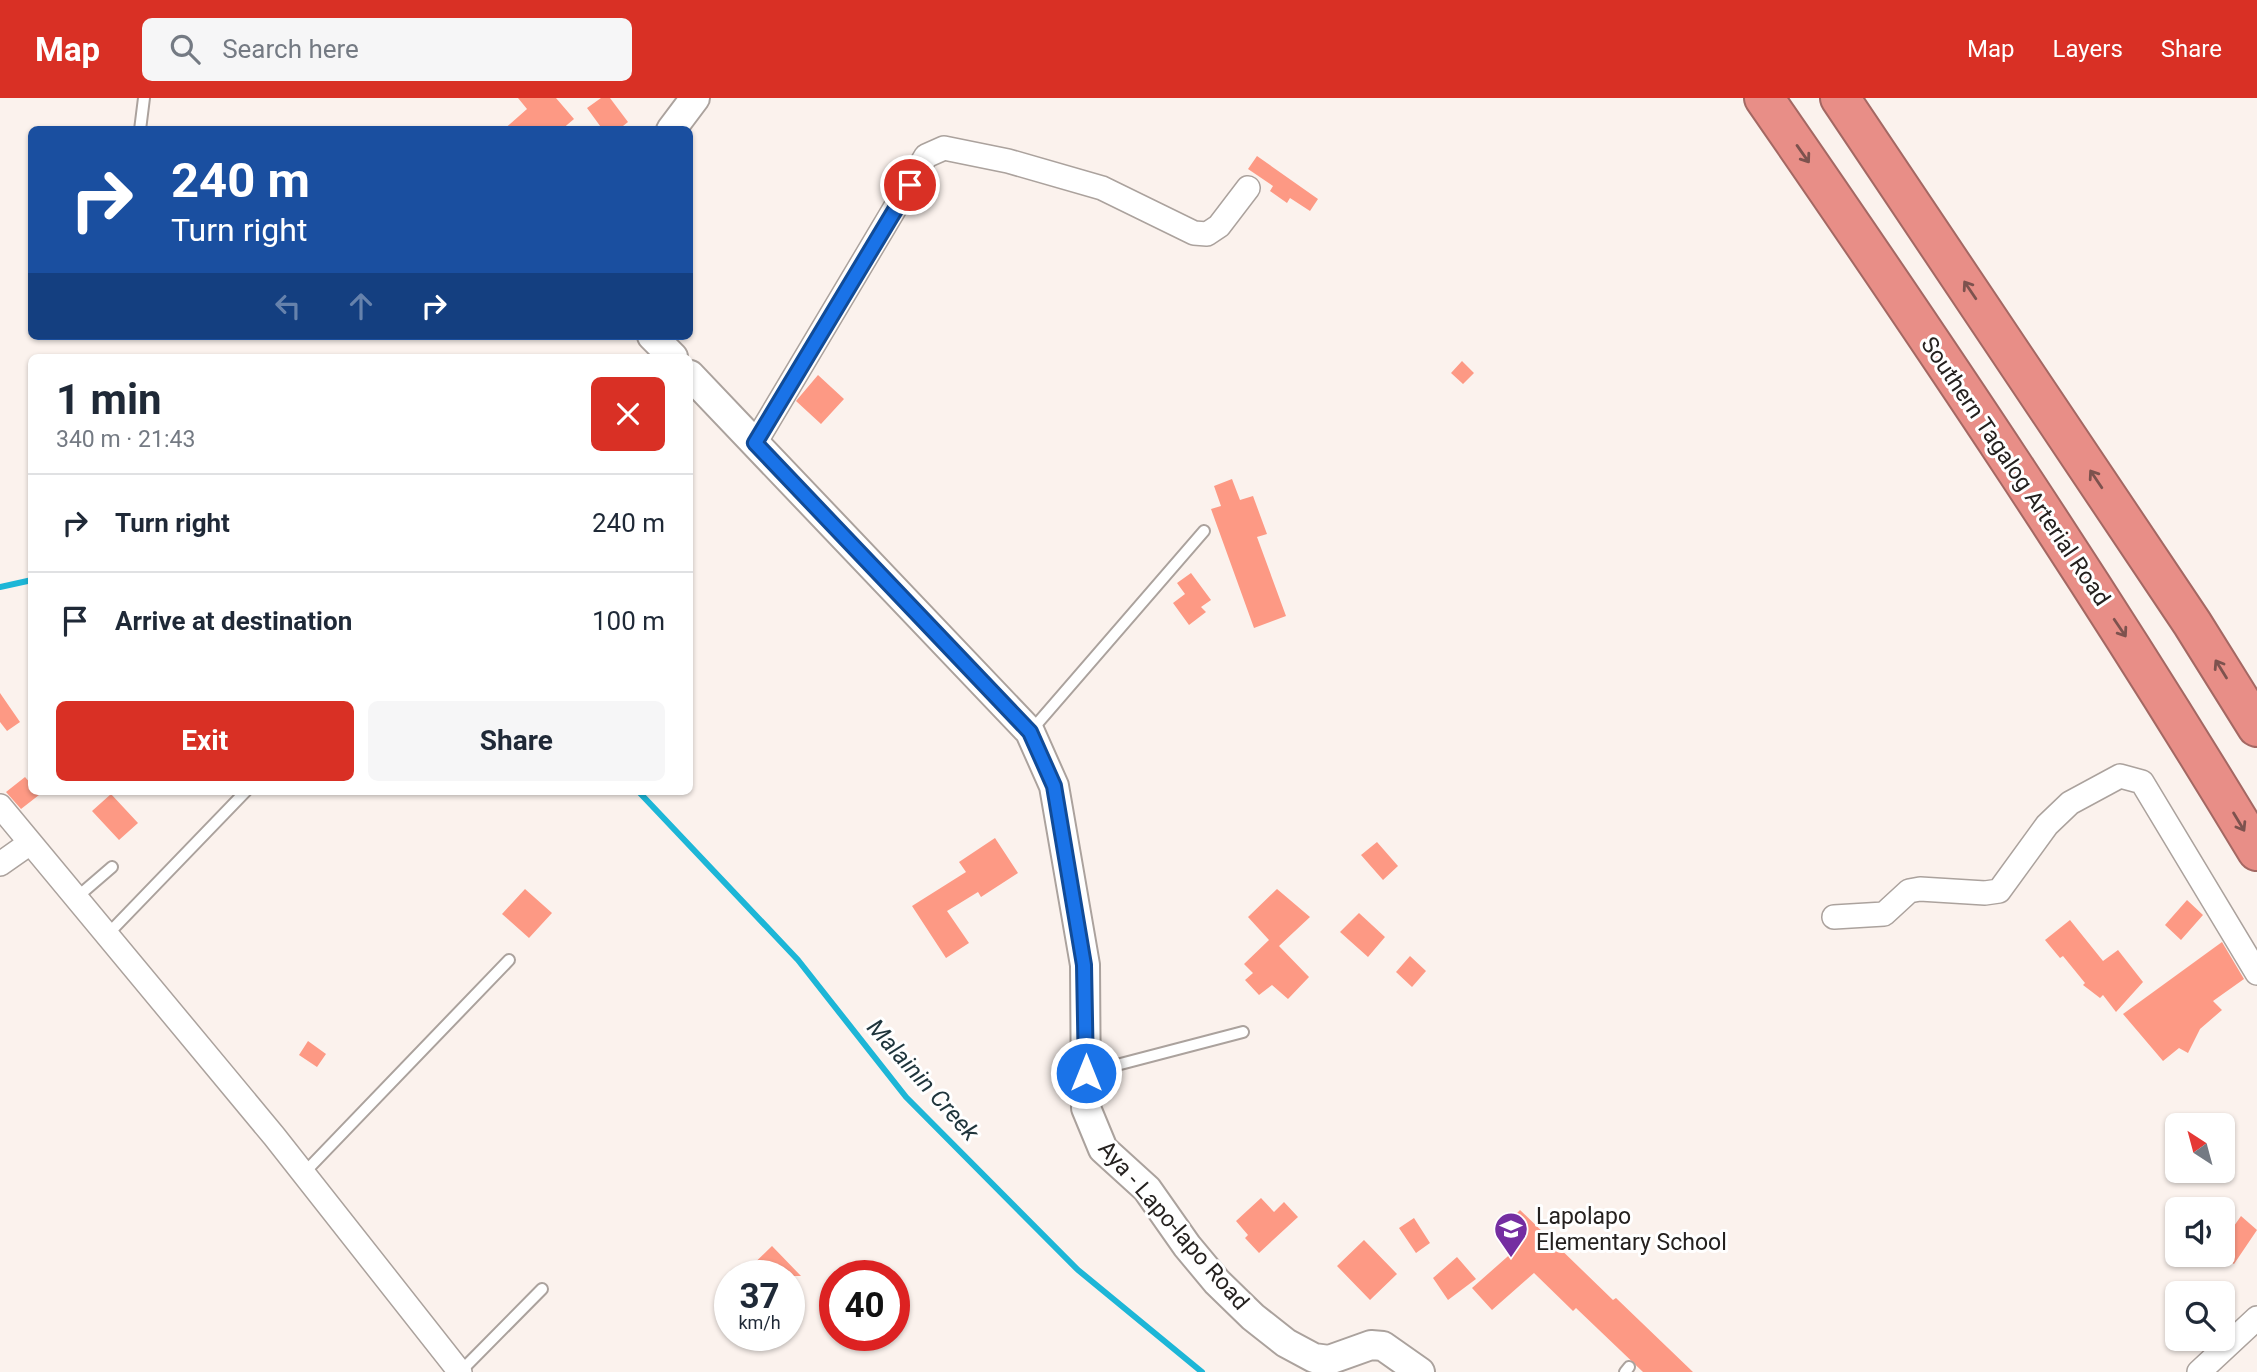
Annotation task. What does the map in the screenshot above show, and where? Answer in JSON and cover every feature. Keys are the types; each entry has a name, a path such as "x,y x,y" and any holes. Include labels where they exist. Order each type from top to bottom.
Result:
{"highway":[{"name":"Southern Tagalog Arterial Road","path":"1764,98 1882,268 2144,663 2257,851"},
{"path":"1840,98 2192,623 2257,727"}],"street":[{"path":"674,126 695,98"},
{"path":"755,443 926,156 936,150 944,148 1008,161 1102,188 1194,233 1207,234 1219,226 1248,188"},
{"path":"656,340 670,354"},
{"name":"Aya - Lapo-lapo Road","path":"693,378 1030,732 1054,786 1084,965 1086,1108 1102,1149 1147,1189 1187,1246 1253,1317 1314,1358 1329,1360 1371,1345 1383,1346 1420,1372"},
{"path":"1834,917 1884,915 1909,891 1920,888 1985,893 2000,891 2047,825 2062,810 2120,776 2142,782 2257,973"},
{"path":"0,806 304,1173 460,1371"},
{"path":"0,864 30,843"},
{"path":"2199,1372 2257,1318"}],"lane":[{"path":"140,126 144,98"},
{"path":"1030,732 1204,531"},
{"path":"107,936 242,795"},
{"path":"76,898 112,867"},
{"path":"304,1173 509,960"},
{"path":"1086,1073 1243,1032"},
{"path":"460,1371 542,1289"}],"building":[{"path":"518,98 556,98 574,119 566,126 508,126 527,109"},
{"path":"601,98 610,98 628,122 623,126 600,126 587,108"},
{"path":"1257,156 1318,199 1310,211 1290,198 1287,203 1270,191 1273,186 1248,169"},
{"path":"1462,361 1474,373 1463,384 1451,373"},
{"path":"818,375 844,399 821,424 796,401"},
{"path":"1232,479 1240,500 1253,496 1267,534 1257,537 1286,616 1254,628 1211,509 1221,506 1214,486"},
{"path":"1191,573 1211,600 1201,607 1206,612 1189,625 1173,603 1185,594 1177,583"},
{"path":"0,693 20,722 7,731 0,722"},
{"path":"25,777 28,780 28,795 39,795 21,809 6,792"},
{"path":"112,795 138,823 119,840 92,811"},
{"path":"995,838 1018,873 981,897 978,892 947,911 969,943 946,958 912,906 966,872 959,862"},
{"path":"1377,842 1398,866 1383,880 1361,855"},
{"path":"525,889 552,913 529,938 502,914"},
{"path":"1277,889 1310,917 1279,946 1309,977 1288,999 1272,985 1259,995 1245,980 1253,973 1244,964 1269,940 1248,917"},
{"path":"2187,900 2203,915 2181,940 2165,925"},
{"path":"1359,913 1385,937 1368,957 1340,932"},
{"path":"2070,920 2103,961 2118,950 2143,982 2116,1012 2103,995 2100,998 2083,985 2085,983 2063,956 2060,958 2045,940"},
{"path":"2222,942 2244,979 2213,1001 2222,1010 2200,1029 2188,1053 2179,1048 2163,1061 2123,1014"},
{"path":"1410,956 1426,971 1412,987 1396,972"},
{"path":"308,1041 326,1054 317,1067 299,1055"},
{"path":"1261,1198 1274,1212 1284,1202 1298,1217 1259,1253 1245,1238 1248,1235 1236,1221"},
{"path":"1520,1210 1613,1300 1616,1298 1693,1372 1643,1372 1576,1308 1573,1311 1534,1273 1492,1310 1472,1288 1515,1250 1497,1234"},
{"path":"2241,1216 2257,1230 2235,1263 2235,1225"},
{"path":"1414,1218 1430,1243 1416,1253 1399,1228"},
{"path":"1364,1240 1397,1274 1370,1300 1337,1266"},
{"path":"772,1246 786,1260 758,1260"},
{"path":"1457,1257 1476,1279 1448,1300 1433,1278"}],"waterway":[{"name":"Malainin Creek","path":"0,587 28,581"},
{"name":"Malainin Creek","path":"642,795 798,960 906,1097 1078,1270 1202,1372"}],"place":[{"name":"Lapolapo Elementary School","path":"1511,1259"}],"route":[{"path":"910,185 755,443 1030,732 1054,786 1084,965 1086,1073"}]}
